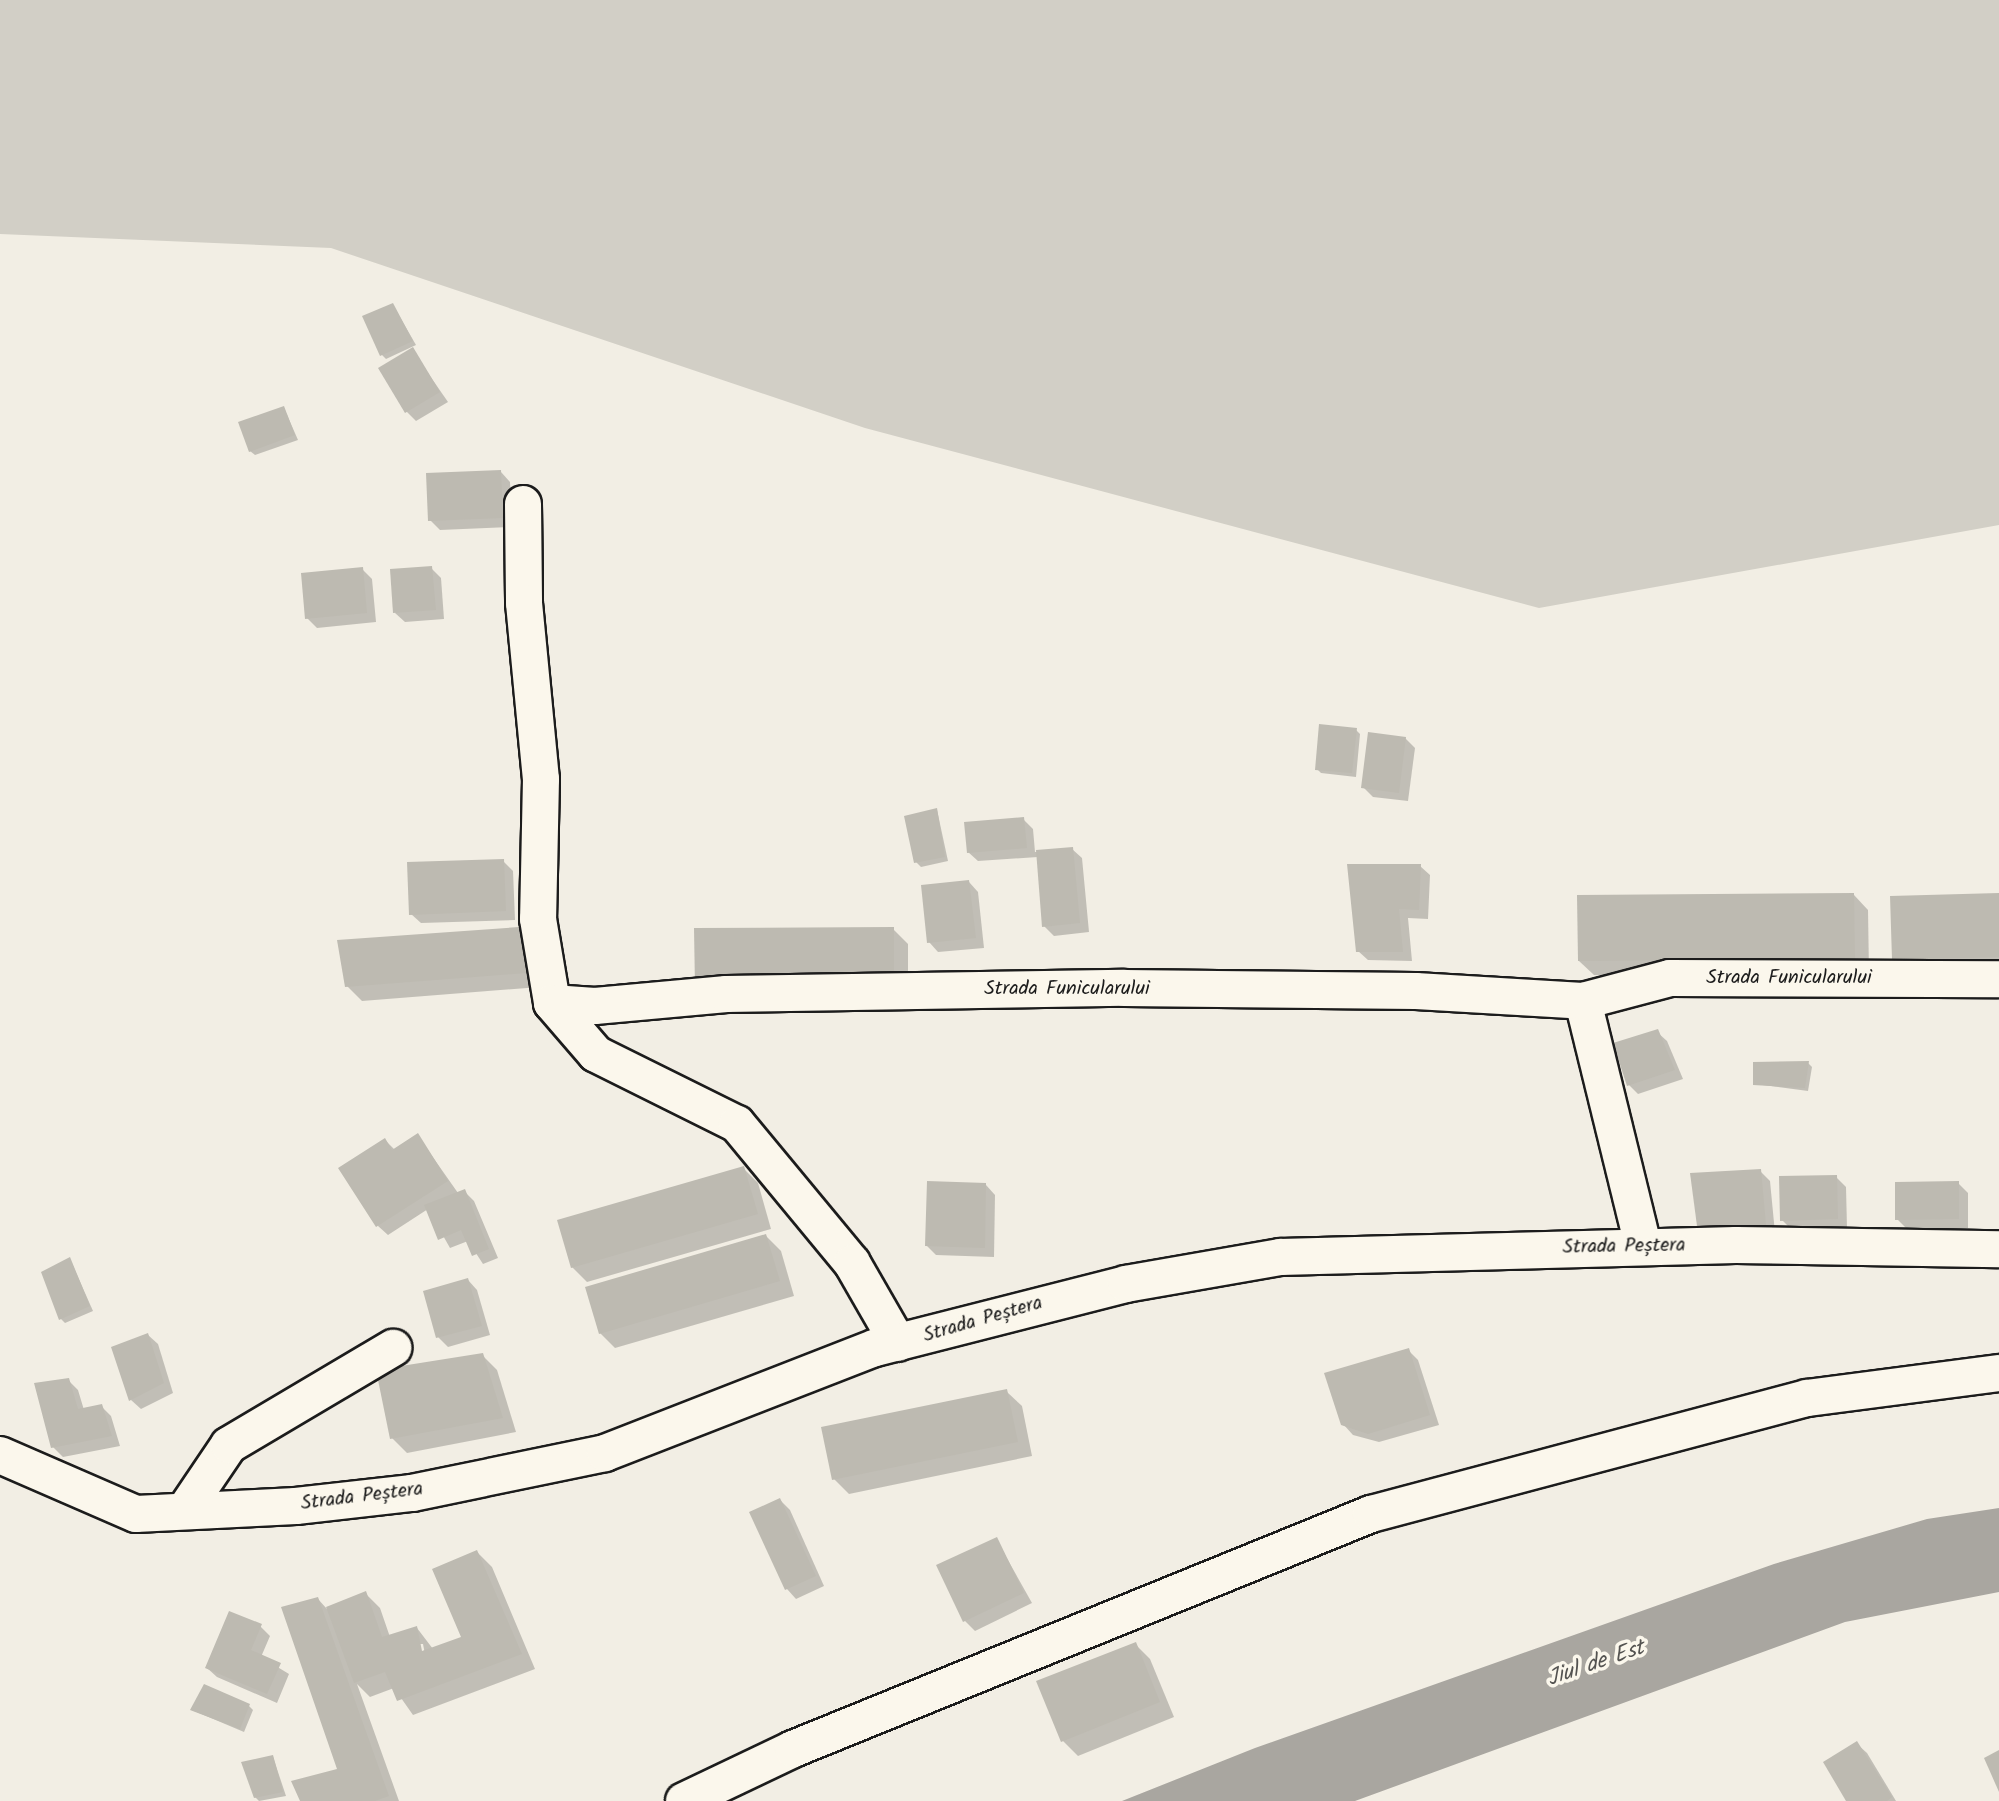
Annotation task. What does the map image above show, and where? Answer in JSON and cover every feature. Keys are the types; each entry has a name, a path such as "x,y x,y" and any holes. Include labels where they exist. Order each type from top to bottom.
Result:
{"street":[{"path":"523,504 524,603 541,779 538,919 552,1003 596,1054 737,1124 852,1263 898,1343"},
{"name":"Strada Funicularului","path":"552,1003 595,1006 726,994 1124,988 1416,991 1583,1001 1670,978 1999,979"},
{"path":"1583,1001 1643,1246"},
{"name":"Strada Peștera","path":"0,1455 136,1514 397,1495 522,1473 605,1453 898,1343 1099,1290 1280,1257 1643,1246 1999,1249"},
{"path":"185,1510 229,1445 393,1348"},
{"path":"684,1801 793,1749 1371,1514 1807,1398 1999,1373"}],"shaded area":[{"path":"0,0 1999,0 1999,525 1539,608 865,428 331,248 0,234"}],"water":[{"name":"Jiul de Est","path":"1999,1508 1999,1592 1845,1622 1355,1801 1122,1801 1255,1748 1774,1564 1927,1519"}],"building":[{"path":"393,303 413,341 380,356 362,316"},
{"path":"413,347 440,392 405,413 378,368"},
{"path":"284,406 295,435 249,452 238,422"},
{"path":"501,470 503,518 428,521 426,473"},
{"path":"432,566 436,610 393,613 390,569"},
{"path":"363,567 367,613 305,619 301,573"},
{"path":"1319,724 1357,728 1352,773 1315,770"},
{"path":"1368,732 1406,737 1399,793 1361,788"},
{"path":"937,808 945,857 914,863 904,816"},
{"path":"1024,817 1027,848 967,853 964,822"},
{"path":"1073,847 1080,923 1042,927 1036,850"},
{"path":"504,859 506,911 409,915 407,862"},
{"path":"1347,864 1421,864 1419,910 1399,909 1403,952 1356,952"},
{"path":"969,880 976,938 927,943 921,885"},
{"path":"1854,893 1855,959 1578,961 1577,895"},
{"path":"1999,893 1999,957 1892,960 1890,896"},
{"path":"519,927 526,973 345,987 337,940"},
{"path":"894,927 894,987 695,988 694,928"},
{"path":"1658,1029 1675,1070 1627,1086 1613,1043"},
{"path":"1809,1061 1805,1088 1753,1085 1753,1062"},
{"path":"418,1133 448,1181 376,1227 338,1168 385,1138 392,1150"},
{"path":"744,1166 758,1214 571,1268 557,1220"},
{"path":"1761,1169 1766,1225 1697,1226 1690,1173"},
{"path":"1837,1175 1838,1219 1780,1221 1779,1176"},
{"path":"927,1181 986,1183 985,1248 925,1246"},
{"path":"1959,1181 1959,1219 1895,1220 1895,1182"},
{"path":"465,1189 489,1249 472,1256 461,1230 438,1240 424,1205"},
{"path":"766,1234 780,1281 599,1334 585,1287"},
{"path":"70,1257 90,1306 59,1320 41,1272"},
{"path":"468,1278 482,1326 436,1338 423,1291"},
{"path":"148,1333 164,1383 129,1401 111,1347"},
{"path":"1409,1348 1430,1415 1368,1434 1341,1425 1324,1373"},
{"path":"483,1353 503,1418 390,1439 376,1370"},
{"path":"69,1378 78,1409 102,1404 112,1436 51,1448 34,1383"},
{"path":"1007,1389 1018,1442 832,1480 821,1427"},
{"path":"780,1498 816,1576 785,1590 749,1512"},
{"path":"997,1537 1024,1593 963,1622 936,1565"},
{"path":"477,1550 522,1654 397,1701 385,1672 354,1683 326,1607 366,1591 382,1637 417,1626 422,1651 461,1637 432,1569"},
{"path":"318,1597 389,1796 375,1801 300,1801 291,1781 337,1769 281,1607"},
{"path":"229,1611 262,1624 251,1650 281,1663 267,1694 205,1668"},
{"path":"1136,1642 1160,1702 1061,1742 1036,1681"},
{"path":"204,1684 250,1704 240,1729 190,1710"},
{"path":"1857,1741 1892,1797 1887,1801 1846,1801 1823,1762"},
{"path":"1999,1750 1999,1792 1984,1758"},
{"path":"273,1755 283,1792 254,1798 241,1762"}]}
